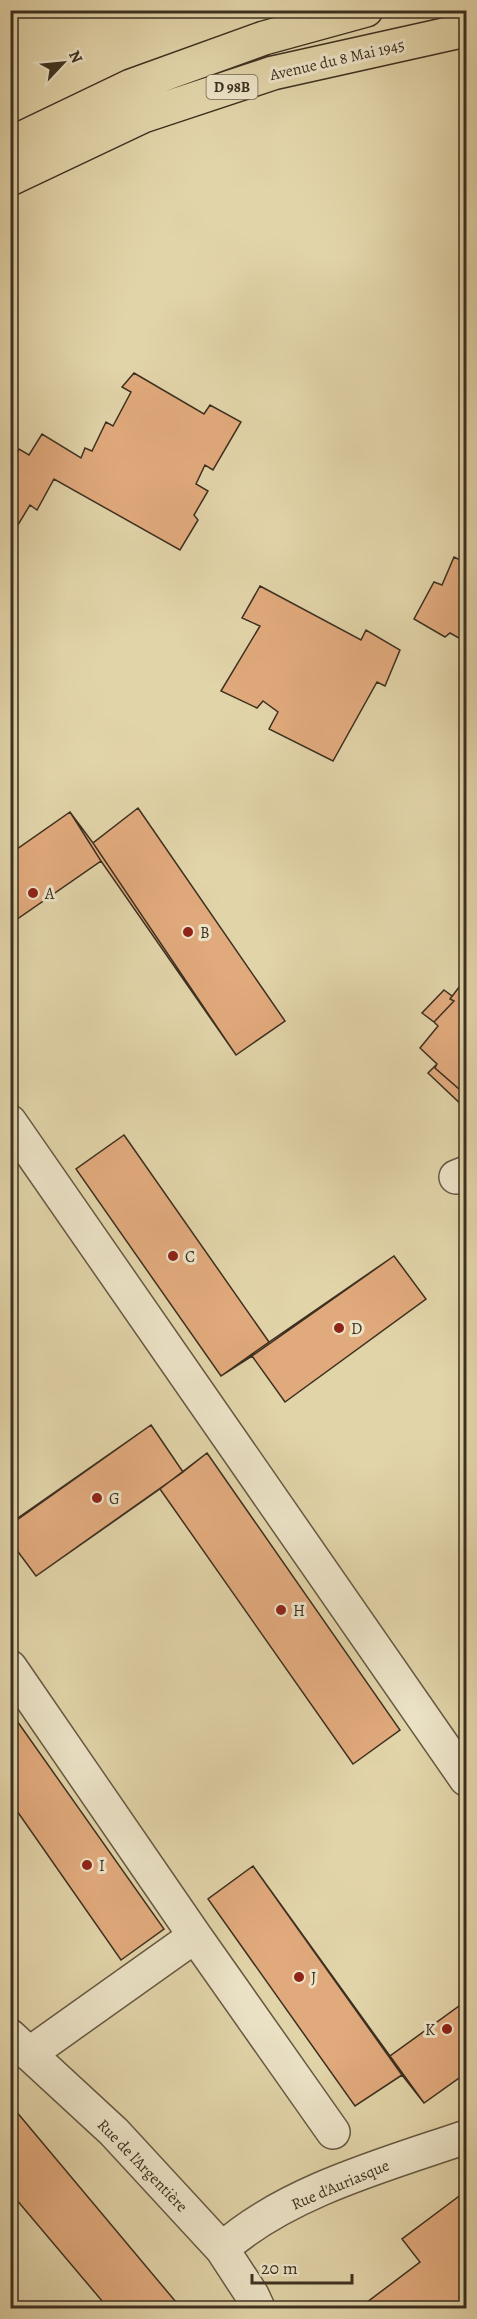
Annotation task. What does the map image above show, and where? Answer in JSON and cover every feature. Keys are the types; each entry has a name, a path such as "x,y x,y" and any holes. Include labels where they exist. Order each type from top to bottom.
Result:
{"main road":[{"name":"D 98B","path":"10,144 131,86 264,38 366,10"},
{"name":"Avenue du 8 Mai 1945","path":"10,179 143,116 262,77 466,30"}],"street":[{"path":"10,1122 466,1779"},
{"path":"10,1667 333,2132"},
{"path":"20,2045 195,1936"},
{"name":"Rue de l'Argentière","path":"20,2045 114,2132 222,2249 258,2308"},
{"name":"Rue d'Auriasque","path":"222,2249 244,2229 293,2203 359,2174 466,2137"}],"building":[{"path":"134,373 204,414 210,405 241,422 213,470 205,465 196,484 208,491 194,515 198,520 180,550 54,479 37,510 30,505 10,538 10,453 16,456 19,449 29,455 42,434 81,458 85,448 92,451 106,422 113,426 131,392 122,387"},
{"path":"454,557 466,563 466,642 450,633 445,637 414,619 434,582 442,585"},
{"path":"260,586 361,640 366,630 400,650 385,686 377,682 333,761 269,729 278,712 263,701 257,708 221,691 260,626 242,618"},
{"name":"B","path":"138,808 285,1021 236,1055 101,861 10,924 10,854 70,812 93,843"},
{"name":"B","path":"138,808 285,1021 236,1055 93,843"},
{"name":"A","path":"70,812 101,861 10,924 10,854"},
{"path":"466,978 466,1095 435,1068 437,1064 420,1048 438,1026 434,1022 454,1001 450,999"},
{"path":"444,990 452,996 450,999 454,1001 434,1022 422,1013"},
{"path":"437,1064 435,1068 466,1095 465,1108 428,1073"},
{"name":"C","path":"124,1135 269,1342 394,1256 426,1299 285,1402 252,1356 221,1376 76,1169"},
{"name":"C","path":"124,1135 269,1342 221,1376 76,1169"},
{"name":"D","path":"394,1256 426,1299 285,1402 252,1356"},
{"name":"H","path":"151,1425 183,1472 207,1453 400,1730 353,1764 160,1489 36,1576 10,1541 10,1520 12,1522"},
{"name":"G","path":"151,1425 183,1472 36,1576 10,1541 10,1525"},
{"name":"H","path":"207,1453 400,1730 353,1764 160,1489"},
{"name":"I","path":"10,1711 164,1929 121,1960 10,1801"},
{"name":"J","path":"253,1866 390,2056 466,2001 466,2073 424,2103 402,2075 355,2106 208,1899"},
{"name":"J","path":"253,1866 402,2075 355,2106 208,1899"},
{"name":"K","path":"466,2001 466,2073 424,2103 390,2056"},
{"path":"10,2104 181,2308 108,2308 10,2192"},
{"path":"466,2191 466,2308 370,2308 366,2303 420,2262 402,2239"}],"place":[{"name":"A","path":"33,893"},
{"name":"B","path":"188,932"},
{"name":"C","path":"173,1256"},
{"name":"D","path":"339,1328"},
{"name":"G","path":"97,1498"},
{"name":"H","path":"281,1610"},
{"name":"I","path":"87,1865"},
{"name":"J","path":"299,1977"},
{"name":"K","path":"447,2029"}]}
